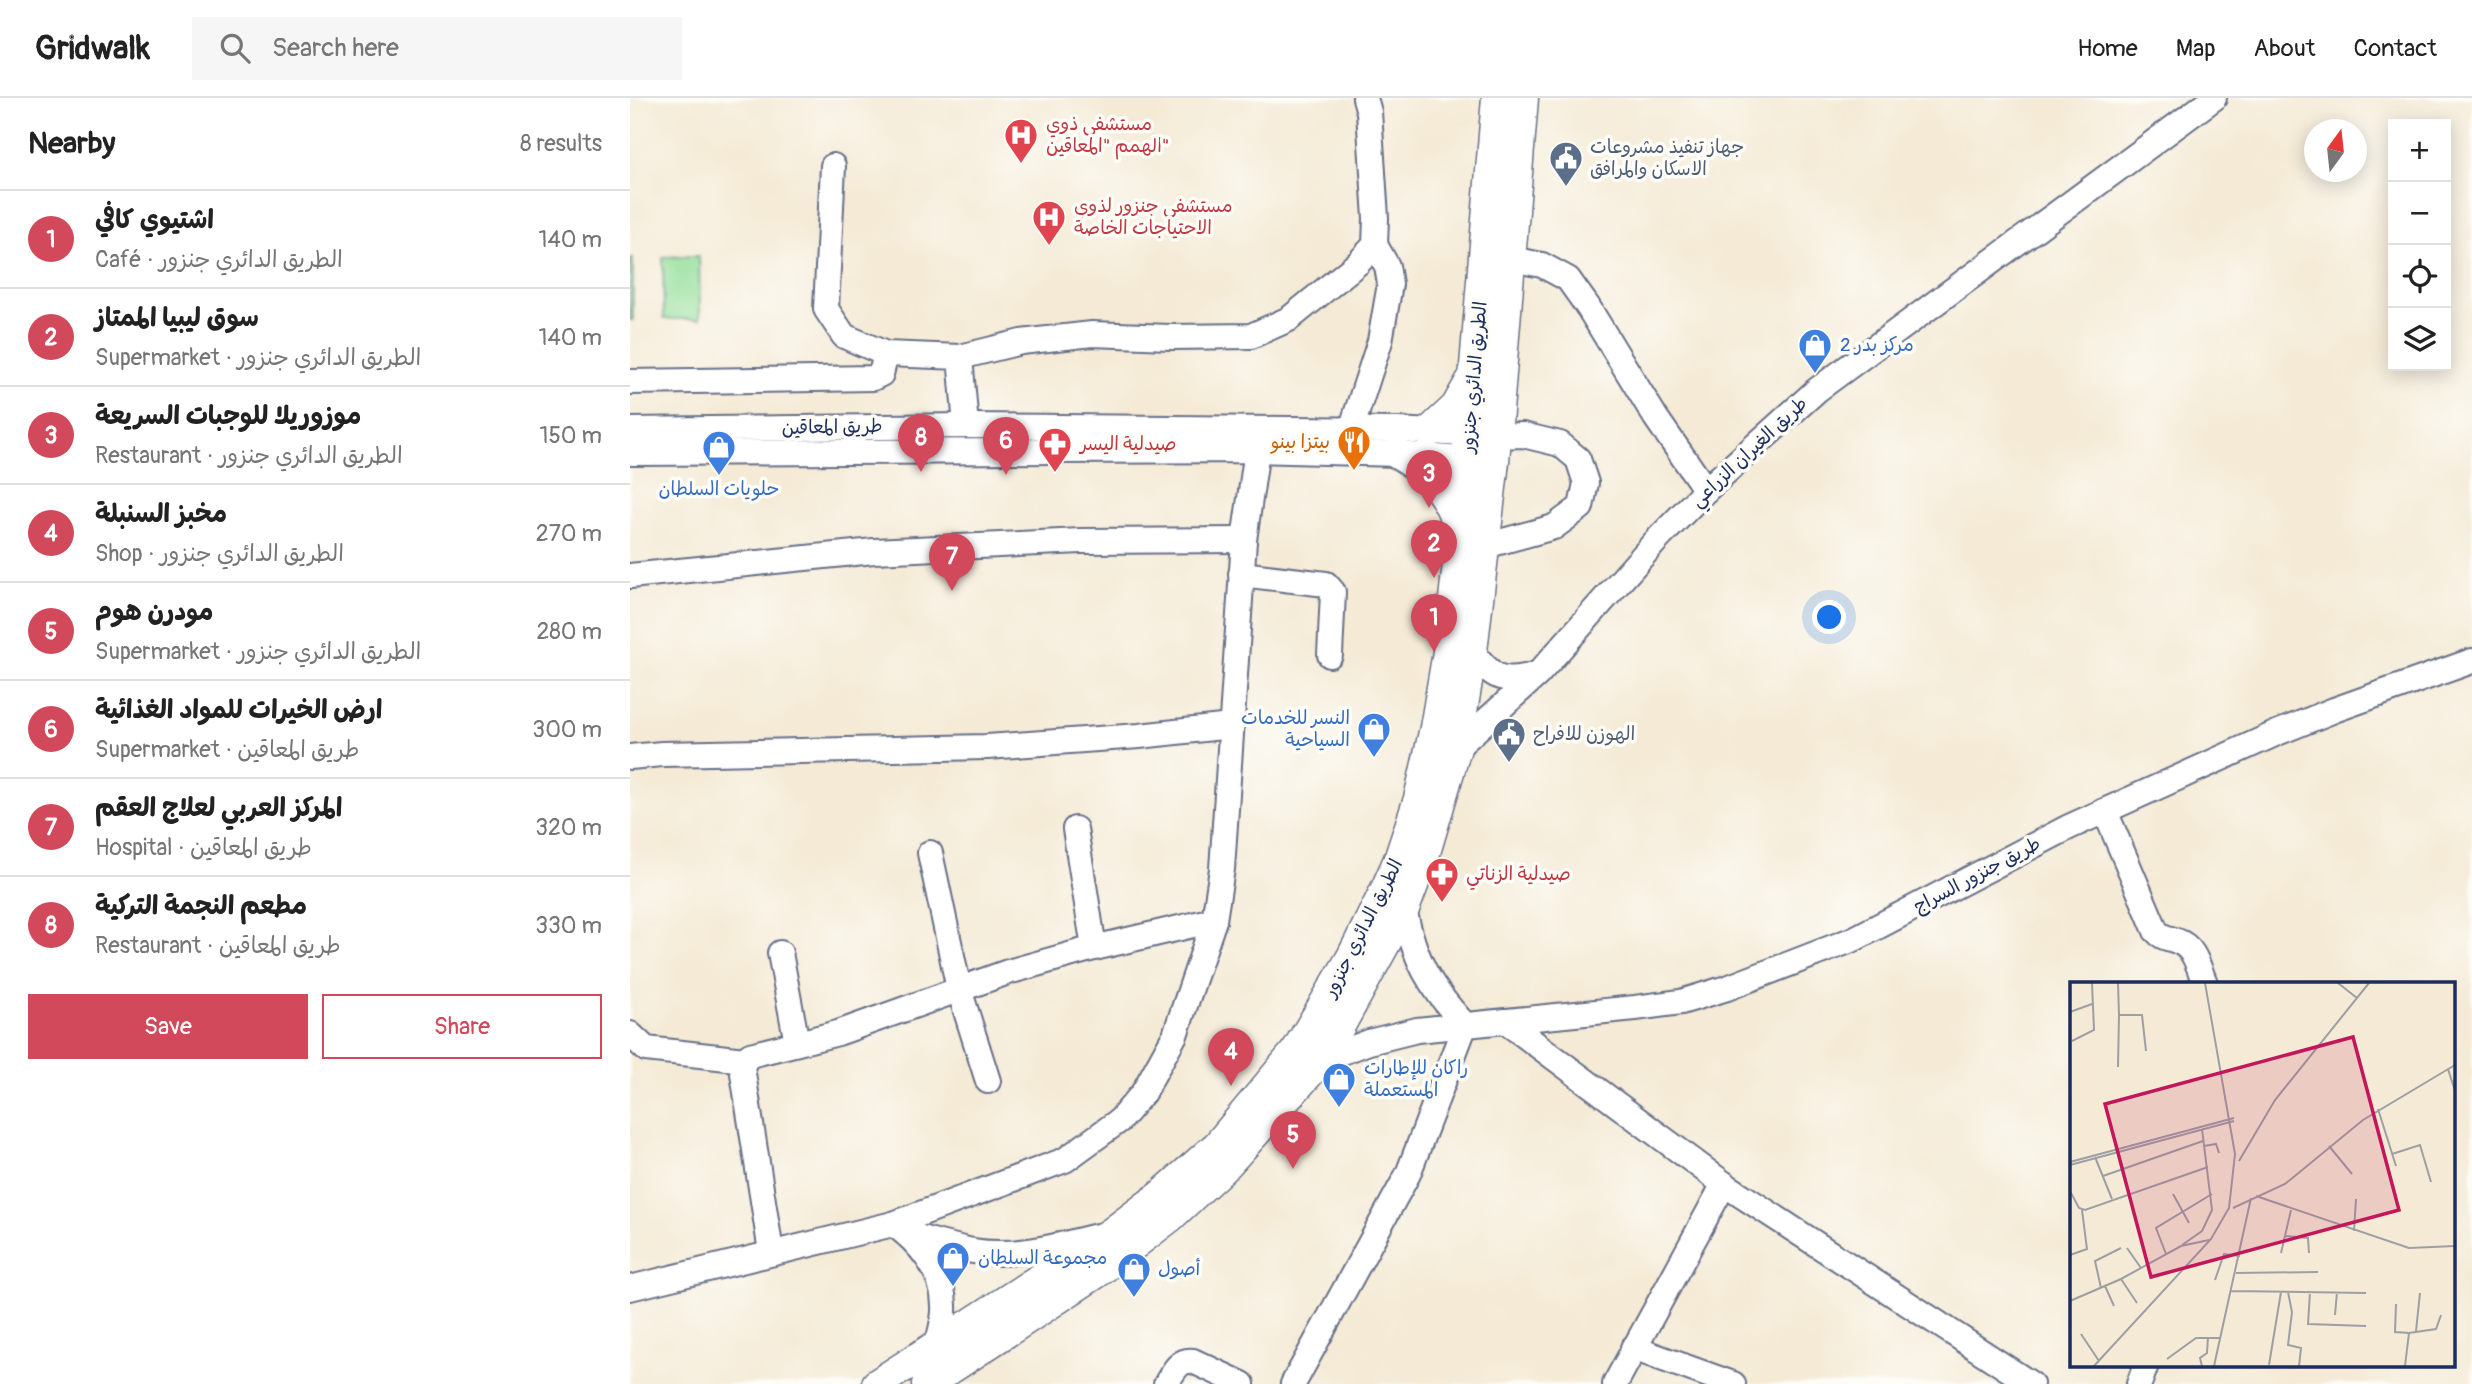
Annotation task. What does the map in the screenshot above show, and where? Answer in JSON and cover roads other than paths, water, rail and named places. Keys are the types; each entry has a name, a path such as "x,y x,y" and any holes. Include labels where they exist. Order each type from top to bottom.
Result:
{"main road":[{"name":"الطريق الدائري جنزور","path":"1481,448 1474,374 1497,98"},
{"name":"الطريق الدائري جنزور","path":"928,1384 1098,1272 1170,1217 1228,1163 1321,1060 1404,909 1424,856 1456,747 1472,651 1473,542 1481,448 1511,259 1523,98"},
{"path":"1429,432 1456,407 1474,374"},
{"path":"1398,454 1414,463 1440,488 1473,542"},
{"name":"الطريق الدائري جنزور","path":"877,1384 1114,1231 1159,1196 1217,1146 1297,1049 1352,957 1400,857 1419,799 1473,542"}],"street":[{"path":"1350,430 1380,341 1390,284 1387,266 1375,246 1376,218 1369,111 1365,98"},
{"name":"طريق الغيران الزراعي","path":"1456,747 1538,674 1655,542 1706,490 1817,390 2214,98"},
{"path":"833,166 826,309 844,336 886,354 960,357 1021,342 1092,334 1251,336 1289,319 1375,246"},
{"path":"1511,259 1542,265 1568,279 1656,418 1706,490"},
{"path":"630,382 873,378 881,374 886,354"},
{"path":"960,357 966,425"},
{"name":"طريق المعاقين","path":"630,429 966,425 1350,430 1429,432 1481,448"},
{"path":"1473,542 1554,527 1581,507 1586,483 1578,458 1560,444 1523,435 1481,448"},
{"name":"طريق المعاقين","path":"630,453 1257,450 1398,454 1481,448"},
{"path":"630,1288 771,1252 901,1229 1065,1160 1119,1120 1143,1093 1175,1035 1214,920 1222,869 1244,540 1257,450"},
{"path":"630,576 874,551 1081,541 1244,540"},
{"path":"1241,574 1326,584 1333,592 1330,655"},
{"path":"1472,651 1484,667 1504,680 1538,674"},
{"name":"طريق جنزور السراج","path":"1321,1060 1394,1035 1681,1002 1727,988 1854,939 2105,811 2288,728 2472,661"},
{"path":"630,757 662,754 987,747 1231,726"},
{"path":"2105,811 2156,931 2160,936 2186,945 2192,952 2205,982"},
{"path":"1075,829 1094,948"},
{"path":"930,853 959,989 988,1081"},
{"path":"1293,1384 1408,1174 1465,1025 1442,1000 1424,973 1411,942 1404,909"},
{"path":"771,1252 742,1067 750,1055 838,1032 1008,972 1094,948 1214,920"},
{"path":"780,953 797,1043"},
{"path":"1505,1021 1724,1184 2031,1384"},
{"path":"630,1034 646,1049 745,1060"},
{"path":"1615,1384 1724,1184"},
{"path":"901,1229 975,1251 1009,1253 1060,1245 1114,1231"},
{"path":"901,1229 933,1266 942,1285 944,1307 938,1344"},
{"path":"1633,1348 1733,1384"},
{"path":"1166,1384 1180,1363 1193,1360 1242,1384"},
{"path":"2139,1384 2146,1366"}],"place":[{"name":"مستشفى ذوي الهمم \"المعاقين\"","path":"1021,165"},
{"name":"جهاز تنفيذ مشروعات الاسكان والمرافق","path":"1566,188"},
{"name":"مستشفي جنزور لذوي الاحتياجات الخاصة","path":"1049,247"},
{"name":"مركز بدر 2","path":"1815,375"},
{"name":"مطعم النجمة التركية","path":"921,472"},
{"name":"بيتزا بينو","path":"1354,472"},
{"name":"صيدلية اليسر","path":"1055,474"},
{"name":"ارض الخيرات للمواد الغذائية","path":"1006,475"},
{"name":"حلويات السلطان","path":"719,477"},
{"name":"موزوريلا للوجبات السريعة","path":"1429,508"},
{"name":"سوق ليبيا الممتاز","path":"1434,578"},
{"name":"المركز العربي لعلاج العقم","path":"952,591"},
{"name":"اشتيوي كافي","path":"1434,652"},
{"name":"النسر للخدمات السياحية","path":"1374,759"},
{"name":"الهوزن للافراح","path":"1509,764"},
{"name":"صيدلية الزناتي","path":"1442,904"},
{"name":"مخبز السنبلة","path":"1231,1086"},
{"name":"راكان للإطارات المستعملة","path":"1339,1109"},
{"name":"مودرن هوم","path":"1293,1169"},
{"name":"مجموعة السلطان","path":"953,1288"},
{"name":"أصول","path":"1134,1299"}]}
